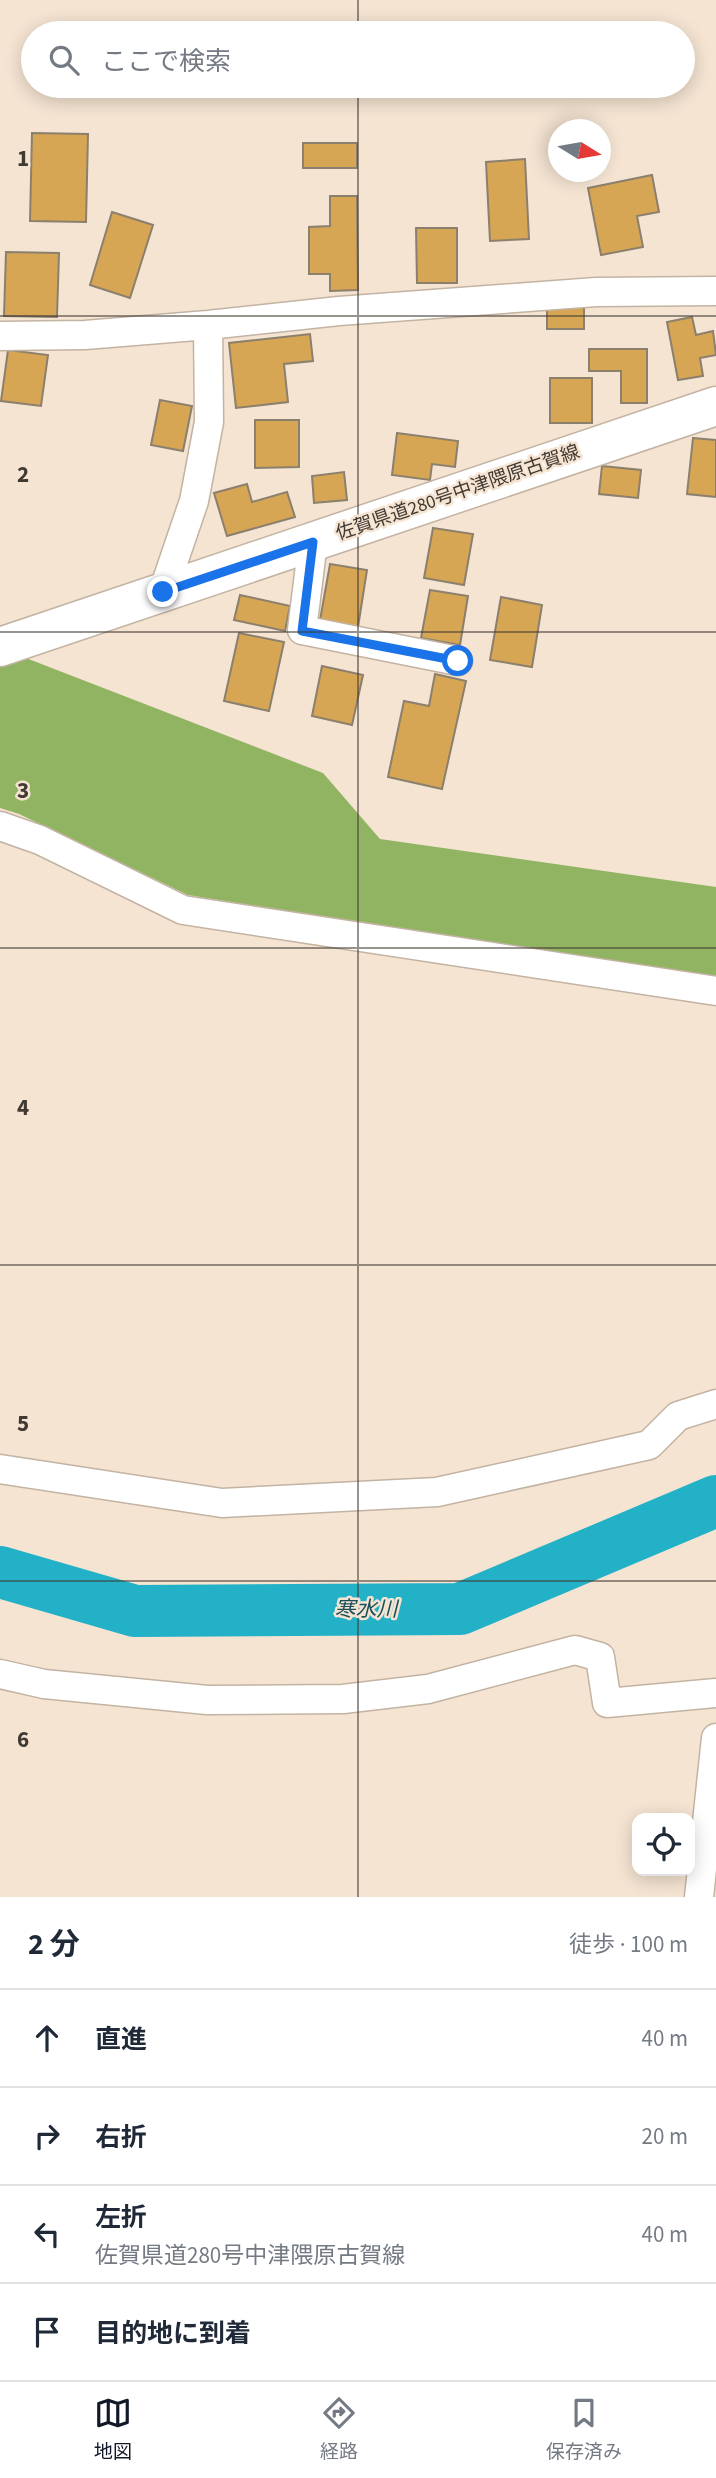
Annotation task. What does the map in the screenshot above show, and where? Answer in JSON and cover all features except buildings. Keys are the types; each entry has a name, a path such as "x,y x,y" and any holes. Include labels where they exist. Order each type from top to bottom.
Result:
{"main road":[{"name":"佐賀県道280号中津隈原古賀線","path":"0,647 716,406"}],"street":[{"path":"0,336 85,335 339,311 596,292 716,291"},
{"path":"163,592 194,500 209,422 208,325"},
{"path":"313,542 302,631 458,661"},
{"path":"0,826 40,840 183,910 716,991"},
{"path":"0,1469 222,1503 437,1492 649,1445 678,1416 716,1404"},
{"path":"0,1674 44,1684 207,1700 343,1699 428,1689 575,1650 600,1657 607,1703 716,1693"},
{"path":"699,1897 710,1863 716,1738"}],"green space":[{"path":"0,648 323,773 380,839 716,887 716,980 188,895 19,814 0,808"}],"waterway":[{"name":"寒水川","path":"0,1572 135,1611 460,1609 716,1501"}],"route":[{"path":"163,592 313,542 302,631 458,661"}]}
